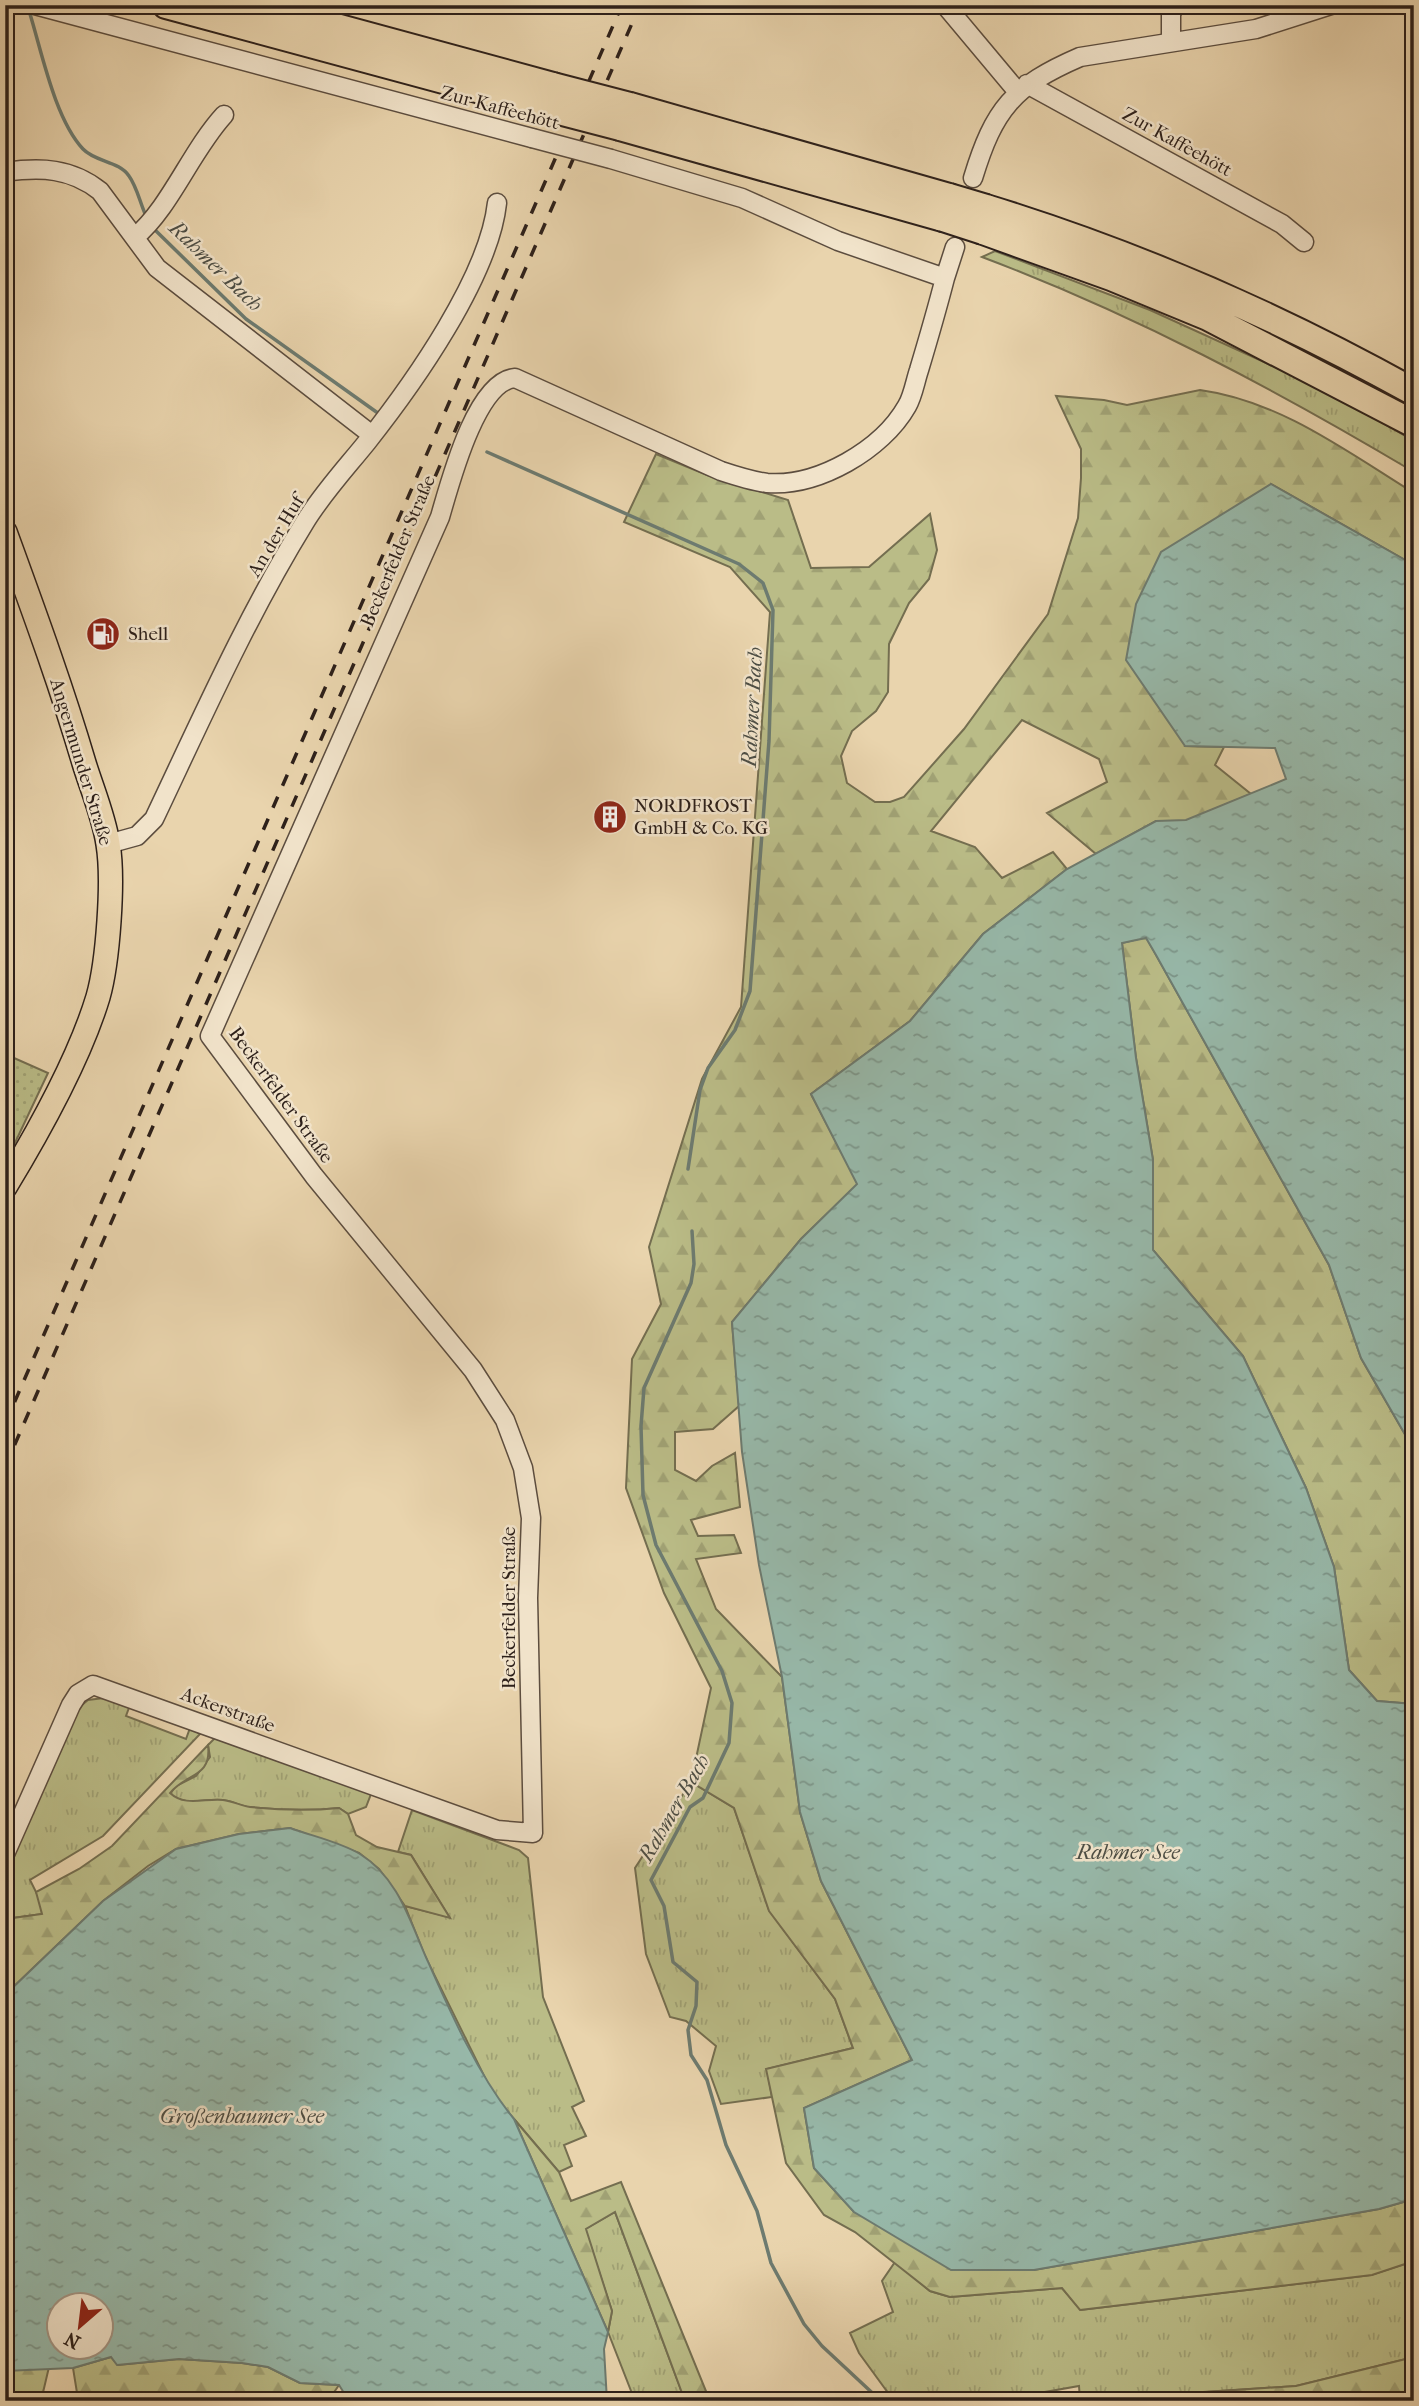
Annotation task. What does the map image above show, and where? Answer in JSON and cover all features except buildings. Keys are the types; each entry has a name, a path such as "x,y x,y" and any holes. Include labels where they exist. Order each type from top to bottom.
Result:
{"highway":[{"path":"166,5 550,97 984,220 1111,248 1222,294 1331,346 1414,391"},
{"path":"259,6 550,97"},
{"path":"984,220 1208,317 1414,424"}],"main road":[{"name":"Angermunder Straße","path":"5,532 70,717 108,844 111,882 98,996 66,1072 5,1187"}],"street":[{"name":"Zur Kaffeehött","path":"35,5 611,159 742,198 838,241 945,278"},
{"path":"945,5 1022,88"},
{"path":"1171,42 1171,13 1176,5"},
{"path":"973,178 988,137 1006,103 1022,88 1080,57 1256,29 1331,5"},
{"name":"Zur Kaffeehött","path":"1022,88 1282,224 1304,242"},
{"path":"139,234 205,135 224,116"},
{"path":"5,172 30,169 68,172 79,176 100,191 139,234 158,268 178,285 381,423"},
{"name":"An der Huf","path":"108,844 137,836 154,819 252,619 305,520 381,423 439,340 473,278 495,225 497,203"},
{"path":"945,278 955,247"},
{"name":"Beckerfelder Straße","path":"533,1833 528,1598 531,1518 523,1468 505,1420 473,1370 314,1175 210,1036 440,517 470,428 495,386 506,379 515,378 721,471 770,483 807,478 840,466 863,451 882,437 907,406 945,278"},
{"name":"Ackerstraße","path":"5,1854 71,1705 78,1694 93,1685 497,1830 533,1833"}],"green space":[{"path":"995,251 1150,310 1323,389 1414,441 1414,472 1309,411 1148,328 982,257"},
{"path":"1200,390 1229,396 1285,416 1338,445 1414,493 1414,565 1271,484 1185,746 1224,747 1215,765 1251,794 1186,821 1156,821 1096,854 1047,813 1107,782 1099,759 1022,720 931,831 975,847 1002,878 1053,852 1067,869 983,934 910,1021 811,1094 858,1184 801,1239 732,1322 739,1406 713,1429 675,1432 675,1470 696,1481 712,1466 735,1453 740,1507 691,1520 698,1536 734,1535 741,1553 696,1559 716,1609 782,1677 800,1812 821,1881 912,2060 804,2108 814,2168 854,2212 1034,2270 1379,2209 1414,2199 1414,2261 1372,2275 1080,2310 1062,2288 950,2297 930,2291 855,2232 824,2215 786,2163 766,2069 853,2048 835,1999 769,1911 734,1808 691,1782 711,1688 664,1593 626,1488 632,1359 661,1304 649,1247 702,1079 741,1007 770,612 730,567 624,522 656,454 707,475 788,500 811,568 869,567 930,514 937,550 929,579 909,603 889,644 888,692 876,711 852,731 841,756 847,783 875,802 890,802 904,797 964,729 1048,614 1078,518 1081,478 1081,449 1056,396 1127,405"},
{"path":"1146,937 1329,1265 1361,1358 1414,1450 1414,1704 1377,1701 1349,1670 1334,1567 1306,1488 1243,1356 1153,1250 1153,1160 1136,1058 1122,943"},
{"path":"5,1054 48,1073 5,1164"},
{"path":"104,1698 130,1705 126,1716 186,1739 190,1728 200,1734 103,1836 30,1880 41,1902 42,1914 13,1918 7,1862 72,1713 88,1700"},
{"path":"215,1738 371,1794 366,1807 348,1814 339,1808 317,1810 246,1806 223,1800 188,1801 170,1794 176,1786 196,1776 210,1757 208,1745"},
{"path":"208,1745 206,1764 170,1793 182,1800 223,1800 261,1808 339,1808 348,1814 356,1835 377,1847 411,1855 450,1918 405,1906 379,1869 359,1853 290,1828 239,1834 176,1849 148,1866 103,1901 5,1995 5,1937 13,1918 42,1914 36,1892 79,1869 112,1846"},
{"path":"691,1782 734,1808 769,1910 835,1999 853,2048 767,2069 772,2097 721,2104 709,2071 716,2046 686,2021 670,2017 646,1954 635,1868"},
{"path":"412,1810 519,1850 528,1858 543,1997 584,2101 572,2107 586,2136 564,2145 572,2166 559,2172 493,2094 425,1956 405,1906 449,1917 411,1855 398,1852"},
{"path":"514,2119 559,2172 571,2201 621,2182 710,2401 685,2401 615,2212 586,2229 612,2311 608,2332"},
{"path":"615,2212 685,2401 635,2401 608,2332 612,2311 585,2229"},
{"path":"1414,2261 1414,2357 1296,2386 1080,2400 1079,2386 994,2401 894,2401 859,2353 850,2333 893,2312 882,2281 895,2262 930,2291 950,2297 1062,2288 1081,2310 1371,2275"},
{"path":"1414,2357 1414,2401 1074,2401 1296,2386"},
{"path":"179,2359 242,2363 268,2367 300,2383 339,2385 328,2401 78,2399 73,2368 101,2360 114,2360 118,2365"},
{"path":"49,2367 41,2401 5,2401 5,2371"}],"water":[{"name":"Rahmer See","path":"1271,484 1414,565 1414,1450 1361,1358 1329,1265 1156,955 1146,938 1122,943 1136,1058 1153,1160 1153,1250 1243,1356 1306,1488 1334,1567 1349,1670 1377,1701 1414,1704 1414,2199 1379,2209 1034,2270 951,2270 854,2212 814,2168 804,2108 912,2060 821,1881 800,1812 782,1677 759,1565 742,1452 732,1322 801,1239 857,1184 811,1094 910,1021 983,934 1067,869 1156,821 1186,820 1286,779 1275,748 1185,746 1126,660 1136,604 1161,552"},
{"name":"Großenbaumer See","path":"290,1828 344,1846 373,1863 384,1874 407,1913 465,2040 488,2082 514,2119 608,2332 604,2349 607,2401 349,2401 339,2385 300,2383 268,2367 179,2359 117,2365 113,2360 116,2360 116,2290 46,2290 46,2360 101,2360 73,2368 5,2371 5,1995 103,1901 176,1849 239,1834"}],"waterway":[{"name":"Rahmer Bach","path":"30,14 50,85 73,136 88,153 125,171 134,185 146,216"},
{"name":"Rahmer Bach","path":"153,228 246,319 382,416"},
{"name":"Rahmer Bach","path":"487,452 739,564 763,583 773,610 769,741 750,991 735,1030 708,1068 700,1090 688,1169"},
{"name":"Rahmer Bach","path":"692,1231 694,1264 691,1283 644,1388 641,1426 643,1495 656,1545 722,1671 732,1703 729,1743 703,1798 690,1807 651,1880 664,1906 673,1962 697,1982 696,2006 688,2030 691,2055 707,2080 726,2145 757,2211 771,2263 804,2324 822,2346 881,2401"}],"railway":[{"path":"5,1424 622,5"},
{"path":"5,1467 640,5"}],"place":[{"name":"Shell","path":"103,634"},
{"name":"NORDFROST GmbH & Co. KG","path":"610,817"}]}
